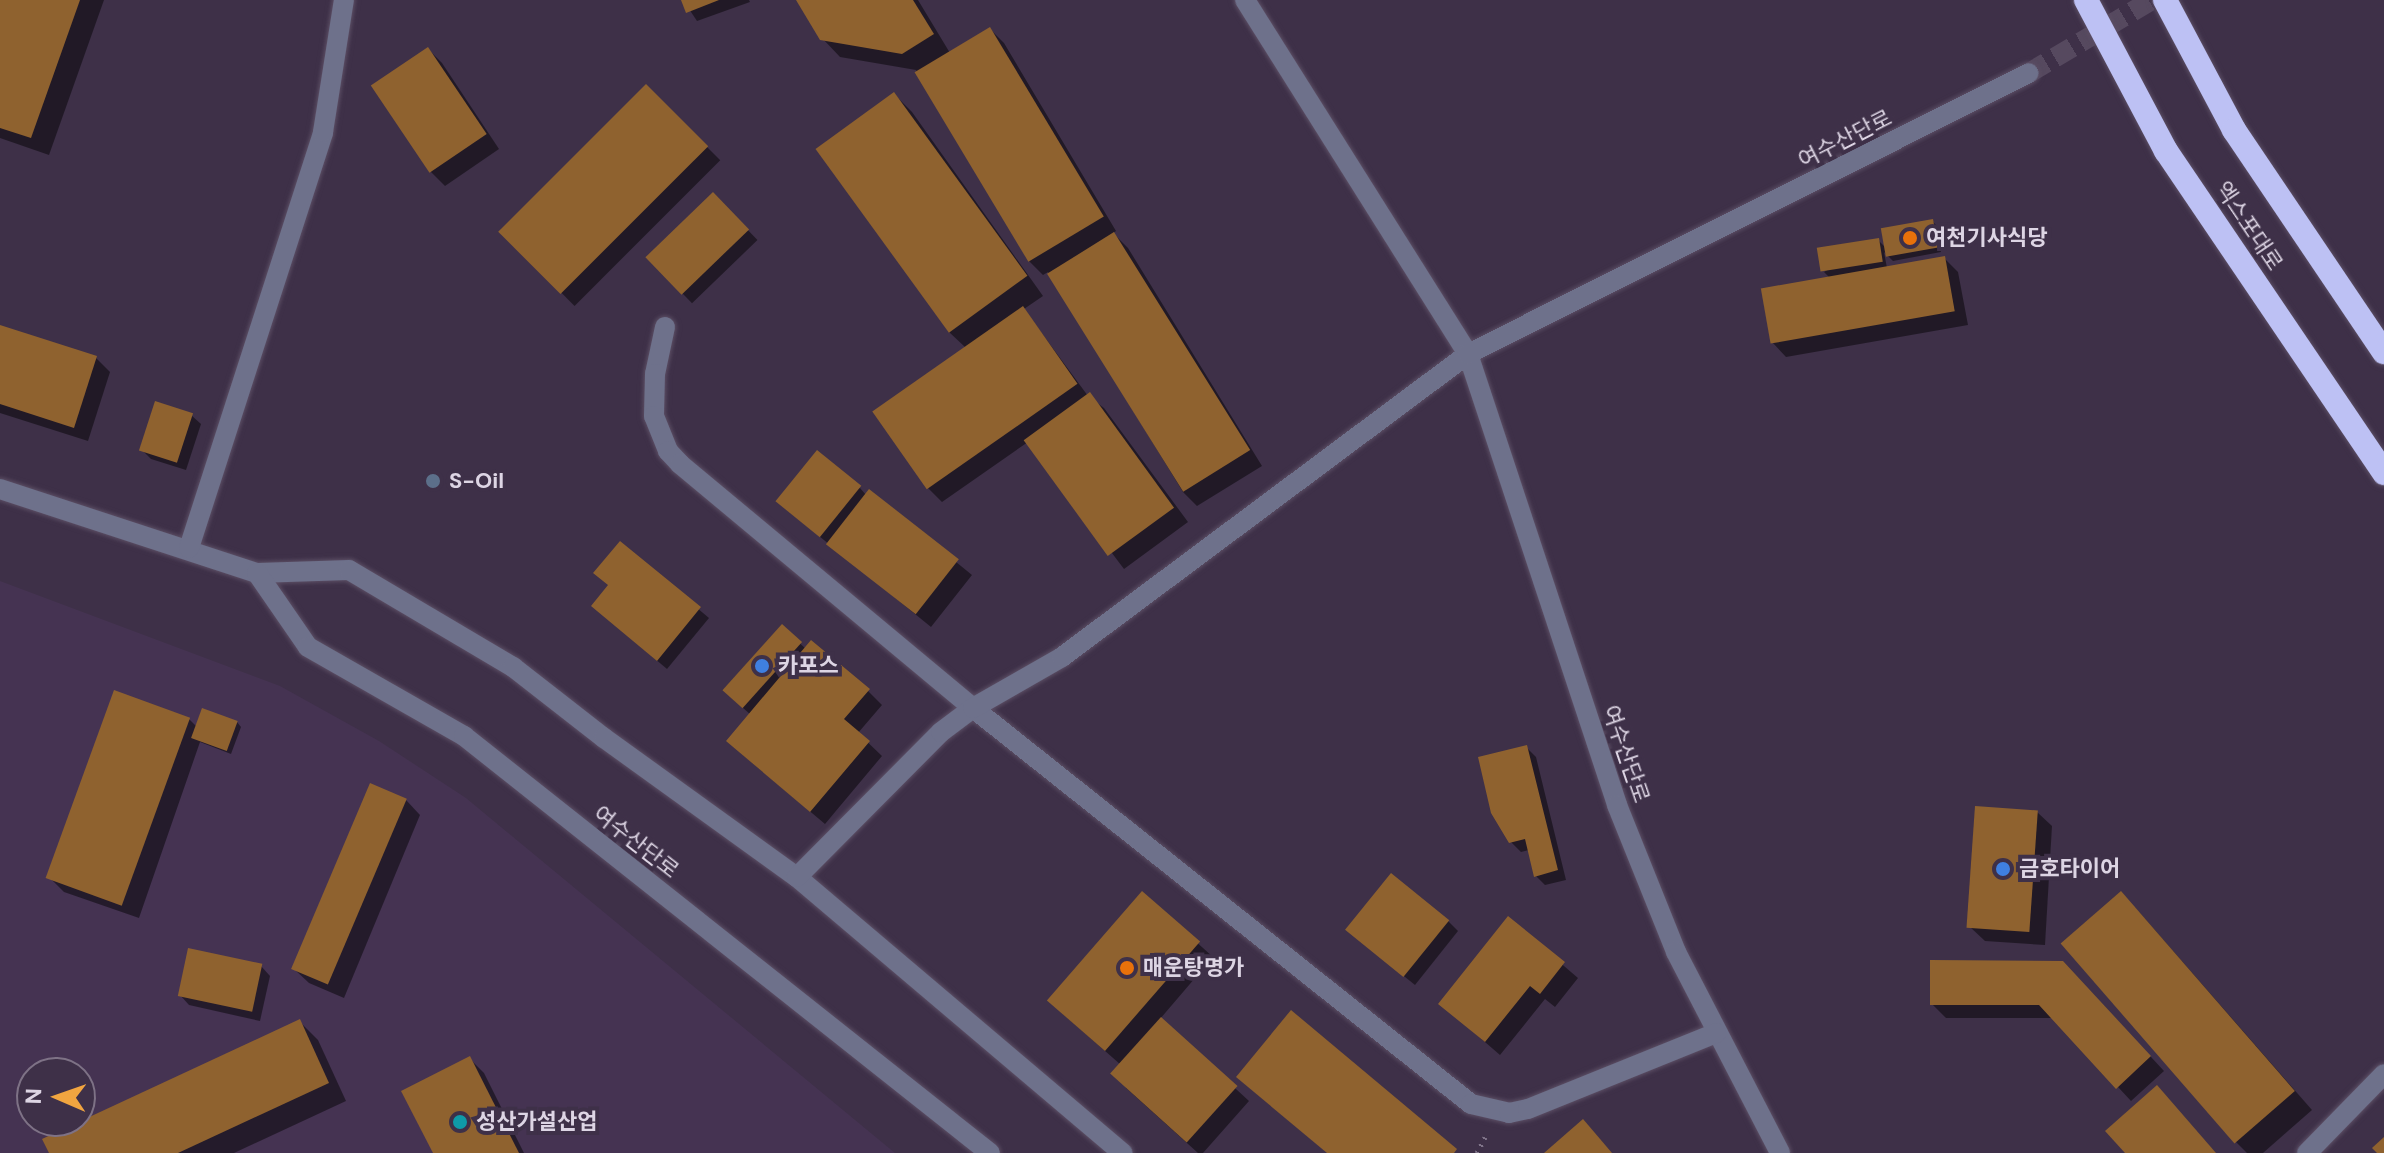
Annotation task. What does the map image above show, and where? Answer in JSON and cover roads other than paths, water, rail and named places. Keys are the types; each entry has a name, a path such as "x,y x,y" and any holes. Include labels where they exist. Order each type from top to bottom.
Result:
{"highway":[{"name":"엑스포대로","path":"2086,0 2166,151 2384,473"},
{"name":"엑스포대로","path":"2165,0 2234,130 2384,352"}],"street":[{"path":"189,548 323,132 344,0"},
{"name":"여수산단로","path":"1245,0 1468,354 1617,805 1676,952 1780,1153"},
{"name":"여수산단로","path":"797,877 941,732 973,708 1062,657 1468,354 2029,73"},
{"path":"665,327 653,398 658,433 668,451 973,708 1471,1104 1509,1113 1528,1109 1716,1033"},
{"path":"0,489 189,548 257,573 349,570 513,667 604,738 797,877 1123,1153"},
{"name":"여수산단로","path":"257,573 308,647 464,736 990,1153"},
{"path":"2307,1153 2384,1074"}],"tunnel":[{"path":"2029,73 2152,0"}],"place":[{"name":"여천기사식당","path":"1910,238"},
{"name":"S-Oil","path":"433,481"},
{"name":"카포스","path":"762,666"},
{"name":"금호타이어","path":"2003,869"},
{"name":"매운탕명가","path":"1127,968"},
{"name":"성산가설산업","path":"460,1122"}]}
